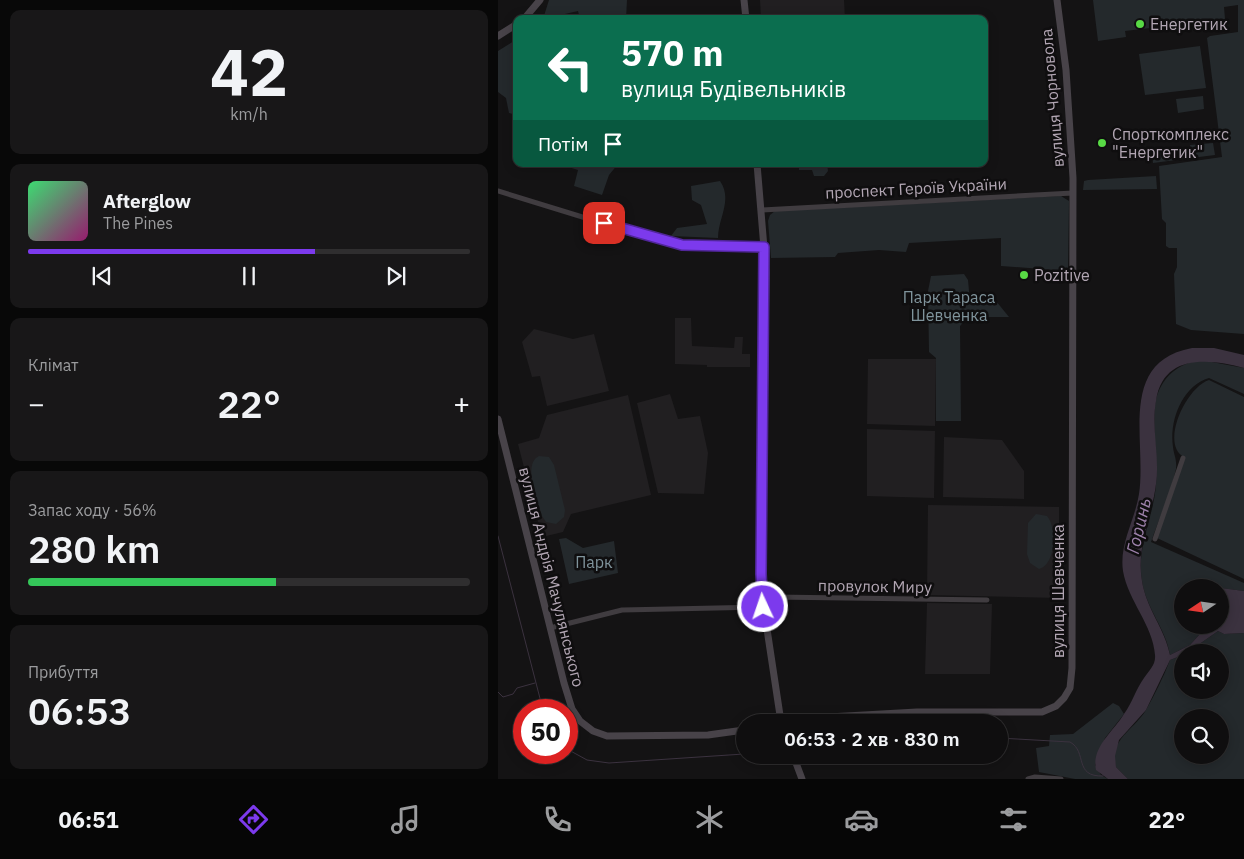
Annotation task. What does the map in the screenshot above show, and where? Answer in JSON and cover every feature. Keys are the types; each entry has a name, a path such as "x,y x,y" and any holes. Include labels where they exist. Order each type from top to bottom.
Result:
{"street":[{"path":"527,15 540,0"},
{"path":"744,0 746,15"},
{"name":"вулиця Чорновола","path":"1057,0 1069,104 1073,193"},
{"path":"498,36 513,27"},
{"path":"757,167 764,247 762,603 779,714"},
{"path":"498,191 668,243 692,247 764,247"},
{"name":"проспект Героїв України","path":"761,210 1073,193"},
{"name":"вулиця Шевченка","path":"887,714 917,712 1033,714 1056,706 1068,692 1072,668 1073,193"},
{"name":"вулиця Андрія Мачулянського","path":"498,419 550,628 572,709 580,721 593,731 607,736 720,734 736,731"},
{"path":"1155,539 1182,458"},
{"name":"провулок Миру","path":"550,628 622,610 762,603 775,597 987,600"},
{"path":"795,764 802,779"},
{"path":"1028,779 1035,777 1060,779"}],"shaded area":[{"path":"760,0 844,0 845,15 761,15"},
{"path":"675,318 691,318 692,346 734,348 735,337 743,337 742,354 750,354 750,367 707,367 707,365 675,364"},
{"path":"534,329 573,339 594,334 609,391 547,406 540,376 532,377 522,342"},
{"path":"868,359 936,359 935,426 867,424"},
{"path":"670,394 678,419 700,416 708,453 704,494 658,493 637,403"},
{"path":"628,395 651,495 571,514 563,532 542,537 518,444 539,438 547,415"},
{"path":"867,429 935,431 934,498 867,496"},
{"path":"944,437 1002,440 1024,471 1024,499 943,497"},
{"path":"928,505 1059,507 1059,598 927,595"},
{"path":"927,603 992,604 990,674 925,674"}],"green space":[{"path":"549,0 627,0 626,15 579,15 578,11 560,15 544,15"},
{"path":"1093,0 1244,0 1244,334 1191,330 1176,324 1174,274 1177,267 1177,248 1166,246 1166,223 1162,219 1159,166 1222,157 1207,38 1238,32 1238,5 1224,7 1225,19 1125,31 1126,37 1098,41"},
{"path":"513,42 513,114 509,113 506,98 498,92 498,51"},
{"path":"1200,46 1206,88 1145,95 1139,54"},
{"path":"1203,96 1204,109 1178,113 1176,99"},
{"path":"1213,143 1215,155 1191,158 1190,145"},
{"path":"1174,148 1176,160 1153,163 1152,151"},
{"path":"568,167 616,167 609,175 602,195 574,186 578,170"},
{"path":"799,167 827,167 828,171 824,176 814,176 812,170 799,170"},
{"path":"1156,176 1157,189 1083,190 1084,181 1088,180"},
{"path":"720,181 724,188 725,202 718,238 671,236 677,228 707,224 701,205 692,200 691,186"},
{"path":"1061,196 1069,201 1068,271 1001,266 1001,238 909,243 906,252 879,250 838,253 835,257 771,258 768,221 770,215 775,211"},
{"name":"Парк Тараса Шевченка","path":"964,274 968,280 970,302 996,301 1009,317 968,317 960,326 961,421 936,421 936,358 929,352 928,291 931,276"},
{"path":"1201,360 1244,368 1244,394 1209,378 1191,388 1185,396 1179,406 1173,426 1173,450 1176,463 1174,478 1151,542 1244,583 1244,591 1229,589 1229,579 1174,579 1174,634 1200,634 1191,644 1174,644 1174,653 1170,655 1168,645 1144,591 1141,556 1155,496 1154,424 1158,393 1165,380 1175,370 1194,361"},
{"path":"1209,380 1244,397 1244,579 1157,538 1184,457 1177,451 1174,441 1175,429 1184,405 1200,385"},
{"path":"539,456 549,457 554,465 565,510 564,517 556,524 546,522 542,516 535,493 531,475 534,460"},
{"path":"1036,514 1047,516 1052,528 1053,537 1052,553 1049,561 1039,569 1030,563 1027,554 1028,523"},
{"name":"Парк","path":"566,538 583,548 614,541 618,573 569,584 559,539"},
{"path":"1244,633 1244,779 1128,779 1116,767 1114,758 1119,742 1146,710 1170,660 1174,658 1174,699 1229,699 1229,644 1199,644 1214,634"},
{"path":"1113,703 1119,706 1124,714 1105,738 1095,765 1101,775 1108,779 1075,779 1039,772 1036,748 1049,746 1050,735 1073,734"}],"water":[{"name":"Горинь","path":"1192,348 1214,348 1244,355 1244,368 1217,363 1190,363 1178,367 1168,374 1160,385 1155,411 1156,484 1143,544 1141,568 1147,600 1168,645 1170,655 1174,653 1174,658 1170,660 1146,710 1119,740 1115,756 1116,767 1128,779 1108,779 1096,770 1097,754 1104,740 1127,710 1155,659 1150,633 1130,593 1122,561 1125,542 1139,494 1140,406 1144,386 1153,369 1169,356"},
{"path":"1229,589 1244,591 1244,633 1229,634"},
{"path":"1200,634 1214,634 1199,644 1191,644"}],"waterway":[{"path":"498,536 540,699"},
{"path":"498,692 503,697 513,694 517,688 535,683"},
{"path":"1008,739 1070,742 1079,752 1084,768 1088,773 1103,776"},
{"path":"578,755 587,760 609,763 736,755"}],"place":[{"name":"Енергетик","path":"1140,24"},
{"name":"Спорткомплекс \"Енергетик\"","path":"1102,143"},
{"name":"Pozitive","path":"1024,275"}],"route":[{"path":"604,223 668,243 692,247 764,247 766,272 761,574 763,607"}]}
